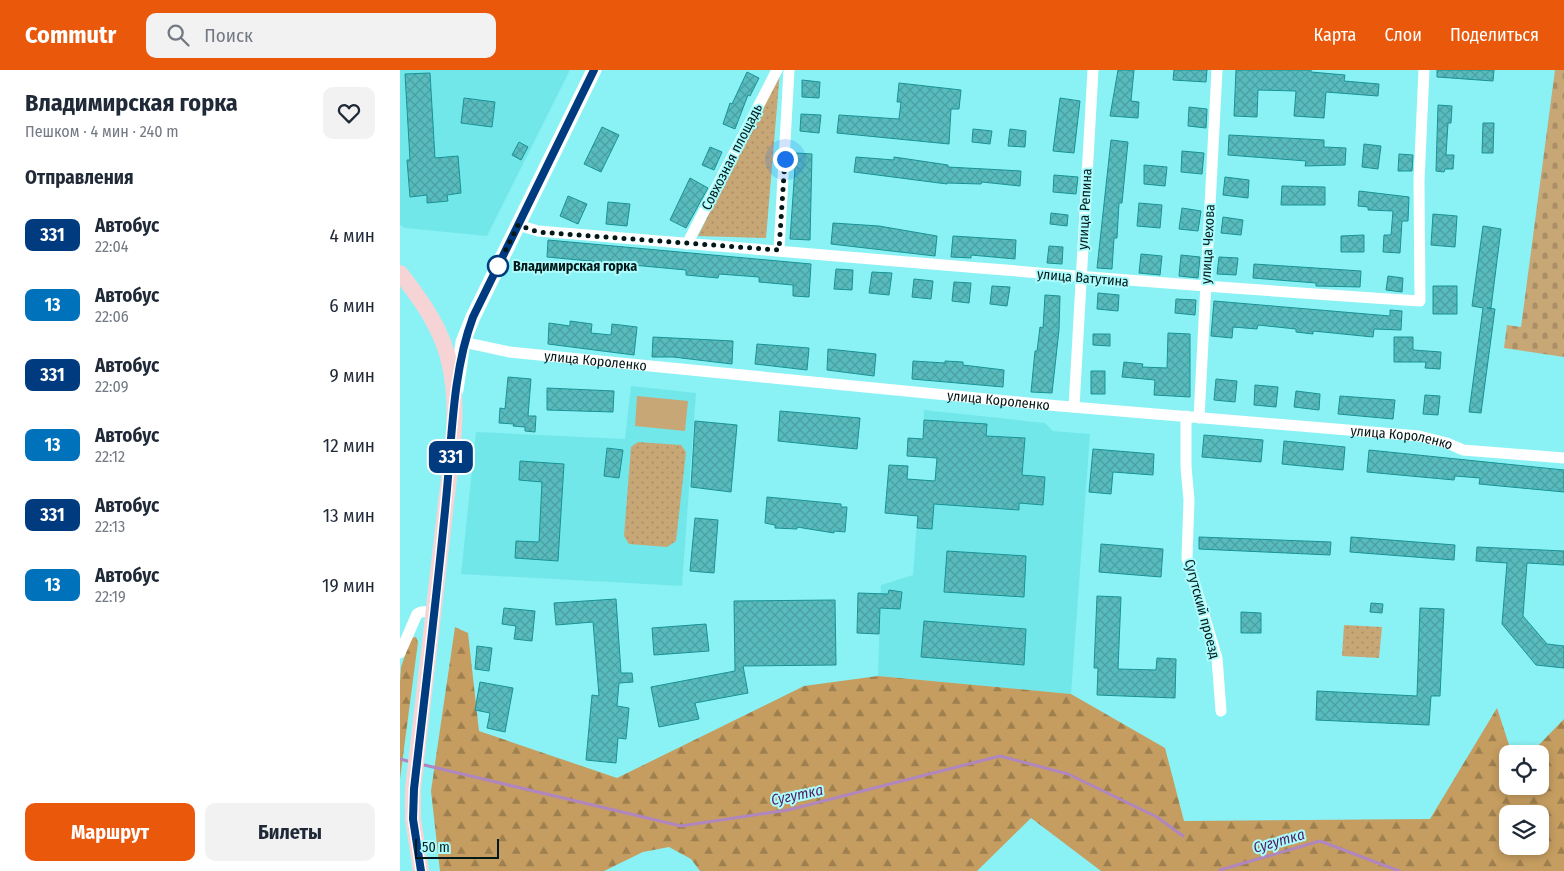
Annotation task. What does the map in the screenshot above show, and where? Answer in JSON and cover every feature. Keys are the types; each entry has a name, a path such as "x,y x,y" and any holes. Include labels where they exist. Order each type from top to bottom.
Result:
{"main road":[{"path":"400,273 417,294 436,326 448,359 455,399 414,789 413,819 421,871"}],"street":[{"path":"455,399 463,342 473,317 594,70"},
{"name":"Совхозная площадь","path":"688,244 777,70"},
{"path":"779,250 789,70"},
{"name":"улица Репина","path":"1074,407 1093,70"},
{"name":"улица Чехова","path":"1199,418 1217,70"},
{"name":"улица Ватутина","path":"518,225 538,232 779,250 1081,278 1420,301 1418,181 1424,70"},
{"name":"улица Короленко","path":"436,326 463,342 518,353 1074,407 1419,436 1447,443 1463,450 1564,458"},
{"name":"Сугутский проезд","path":"1186,416 1186,468 1189,500 1187,558 1217,658 1221,711"},
{"path":"400,653 417,614 434,611"}],"shaded area":[{"path":"400,70 570,70 487,236 405,228 400,225"},
{"path":"631,386 696,393 682,586 461,574 476,432 625,439"},
{"path":"924,410 1045,423 1053,431 1090,434 1071,694 878,676 881,585 913,575 920,480 935,481 937,458 907,456 908,438 923,439"}],"green space":[{"path":"1555,70 1564,70 1564,357 1504,348 1507,325 1521,327"},
{"path":"780,71 766,238 698,236"},
{"path":"637,396 688,401 685,431 635,426"},
{"path":"638,442 681,445 686,452 676,541 667,547 629,544 624,536 631,447"},
{"path":"1344,625 1382,627 1379,658 1342,656"},
{"path":"455,627 468,633 479,731 617,778 804,686 878,676 1071,694 1165,748 1184,821 1430,819 1497,708 1509,745 1499,745 1499,795 1549,795 1549,745 1539,745 1564,719 1564,871 1101,871 1031,818 977,871 700,871 691,859 669,847 643,852 604,871 440,871 431,791"},
{"path":"416,637 418,642 400,779 401,667 411,638"}],"building":[{"path":"1118,70 1134,70 1131,101 1139,102 1138,118 1110,116"},
{"path":"1174,70 1207,70 1206,82 1173,80"},
{"path":"1236,70 1311,70 1311,72 1345,75 1344,81 1379,84 1378,96 1326,92 1324,118 1294,116 1296,91 1258,90 1257,117 1234,116"},
{"path":"1437,70 1494,70 1493,81 1437,77"},
{"path":"747,72 759,78 750,96 748,95 735,129 723,124 730,103 732,104"},
{"path":"430,73 435,158 458,156 461,193 447,195 448,201 427,203 427,195 410,197 407,160 410,160 405,74"},
{"path":"802,80 820,82 819,98 802,97"},
{"path":"899,83 961,90 959,109 951,109 949,144 837,133 839,115 899,119 901,102 897,102"},
{"path":"464,98 495,102 492,127 461,123"},
{"path":"1060,98 1080,101 1074,153 1053,151"},
{"path":"1438,105 1452,106 1451,123 1448,123 1446,155 1454,155 1453,169 1445,169 1444,172 1436,171"},
{"path":"1189,107 1207,109 1206,128 1188,126"},
{"path":"801,114 821,115 819,133 800,131"},
{"path":"1483,123 1494,123 1493,153 1482,153"},
{"path":"602,127 619,135 601,172 584,164"},
{"path":"973,129 992,131 990,144 972,142"},
{"path":"1010,129 1026,131 1025,147 1008,146"},
{"path":"1229,135 1324,140 1324,147 1346,148 1345,165 1305,166 1306,161 1228,155"},
{"path":"1111,140 1128,142 1122,203 1119,203 1117,238 1114,238 1112,269 1097,268"},
{"path":"519,142 528,147 521,160 512,155"},
{"path":"1364,144 1381,146 1378,169 1362,167"},
{"path":"710,147 722,152 714,170 702,165"},
{"path":"1182,151 1204,153 1202,174 1181,172"},
{"path":"796,153 812,154 810,240 790,239"},
{"path":"1399,154 1413,155 1412,171 1398,171"},
{"path":"856,157 894,160 894,157 948,165 948,167 1021,171 1020,186 982,182 981,184 947,184 854,172"},
{"path":"1144,165 1167,167 1165,186 1144,184"},
{"path":"1054,175 1078,177 1076,194 1053,192"},
{"path":"1225,177 1249,180 1248,198 1223,195"},
{"path":"690,178 708,188 686,228 670,220"},
{"path":"1282,186 1325,187 1325,205 1281,205"},
{"path":"1359,191 1409,197 1408,221 1402,221 1400,253 1383,252 1384,235 1391,235 1393,211 1368,210 1368,207 1358,206"},
{"path":"568,196 587,204 578,224 560,216"},
{"path":"608,202 630,204 627,226 606,224"},
{"path":"1139,203 1162,205 1160,228 1137,226"},
{"path":"1182,208 1201,211 1198,231 1179,229"},
{"path":"1051,213 1068,215 1067,226 1050,224"},
{"path":"1433,214 1457,216 1455,247 1431,245"},
{"path":"1223,217 1243,220 1241,235 1221,233"},
{"path":"833,223 879,226 937,236 935,256 831,244"},
{"path":"1483,226 1501,229 1491,308 1487,308 1495,309 1481,413 1469,412 1483,308 1472,306"},
{"path":"1364,235 1364,252 1341,252 1341,236"},
{"path":"953,236 1016,240 1015,259 971,255 971,258 951,257"},
{"path":"548,240 811,264 809,297 793,296 793,285 759,282 759,277 719,274 718,278 686,275 686,270 547,257"},
{"path":"1049,246 1063,247 1062,264 1047,263"},
{"path":"1141,254 1162,256 1160,275 1139,273"},
{"path":"1181,255 1200,257 1198,278 1179,276"},
{"path":"1219,257 1238,258 1236,275 1217,274"},
{"path":"1254,264 1361,271 1360,287 1316,286 1316,283 1253,278"},
{"path":"836,269 853,270 852,290 834,289"},
{"path":"872,272 892,273 889,295 869,293"},
{"path":"1388,276 1403,278 1402,292 1386,290"},
{"path":"914,279 933,281 931,299 912,297"},
{"path":"954,282 971,283 969,303 952,301"},
{"path":"992,286 1010,287 1007,306 990,304"},
{"path":"1433,286 1457,286 1457,314 1433,314"},
{"path":"1098,293 1119,295 1118,311 1097,309"},
{"path":"1045,295 1060,296 1059,330 1052,393 1031,392 1035,351 1037,351 1040,327 1043,328"},
{"path":"1176,299 1196,300 1195,315 1175,313"},
{"path":"1214,301 1390,316 1390,310 1402,311 1401,330 1374,329 1373,337 1313,331 1313,334 1296,332 1296,329 1258,325 1257,329 1233,327 1232,338 1211,336"},
{"path":"570,321 592,324 591,333 611,335 612,324 637,327 634,355 548,344 549,323 570,326"},
{"path":"1168,333 1190,334 1190,397 1154,395 1155,380 1122,377 1124,362 1143,364 1142,367 1167,368"},
{"path":"1093,334 1110,334 1110,346 1093,345"},
{"path":"653,337 733,341 732,364 673,357 652,357"},
{"path":"1394,337 1413,337 1413,350 1441,352 1440,369 1425,368 1426,362 1394,362"},
{"path":"757,344 809,348 807,370 755,364"},
{"path":"828,349 876,354 874,376 827,370"},
{"path":"913,361 963,362 963,365 1004,370 1003,387 912,379"},
{"path":"1091,371 1105,371 1105,394 1091,394"},
{"path":"508,377 531,379 528,416 536,416 535,432 525,431 525,427 513,426 514,424 499,423 500,408 505,409"},
{"path":"1216,379 1237,381 1235,402 1214,400"},
{"path":"1255,385 1278,387 1276,407 1254,405"},
{"path":"547,388 614,391 613,412 547,410"},
{"path":"1296,391 1320,394 1319,410 1294,407"},
{"path":"1425,395 1440,396 1438,415 1423,414"},
{"path":"1340,396 1395,400 1393,419 1338,414"},
{"path":"780,411 860,418 857,449 778,441"},
{"path":"924,420 987,424 986,436 1025,438 1022,475 1045,477 1043,505 1019,503 1019,510 934,504 932,529 917,528 918,516 885,513 889,465 908,466 907,479 935,481 937,458 907,456 908,438 923,439"},
{"path":"695,421 737,425 731,492 691,487"},
{"path":"1204,435 1263,440 1261,462 1202,457"},
{"path":"1284,441 1345,447 1343,470 1282,464"},
{"path":"607,448 623,450 619,478 604,476"},
{"path":"1093,449 1154,454 1153,475 1113,472 1111,494 1089,492"},
{"path":"1369,450 1564,470 1564,492 1479,484 1480,478 1455,476 1454,480 1367,472"},
{"path":"520,461 564,464 558,561 515,558 516,541 539,542 542,482 519,480"},
{"path":"767,497 841,504 841,507 847,507 845,532 834,531 834,533 797,527 797,529 775,528 775,525 765,523"},
{"path":"695,518 718,520 714,573 690,571"},
{"path":"1199,537 1331,542 1330,555 1199,549"},
{"path":"1351,537 1455,545 1454,560 1350,552"},
{"path":"1101,544 1163,549 1161,577 1099,572"},
{"path":"1477,547 1564,551 1564,565 1527,563 1523,616 1547,644 1564,646 1564,668 1536,665 1502,624 1507,563 1476,561"},
{"path":"947,551 1026,556 1024,597 944,592"},
{"path":"889,590 902,592 900,609 880,608 879,634 857,633 858,593 888,594"},
{"path":"1097,596 1121,597 1118,669 1156,670 1157,658 1176,659 1175,698 1097,695 1098,668 1094,668"},
{"path":"616,599 621,673 632,673 633,682 619,683 617,706 629,708 626,739 618,738 616,763 586,760 592,695 599,696 593,622 556,625 554,603"},
{"path":"835,600 836,665 743,666 748,693 695,703 699,719 659,727 651,687 735,671 734,601"},
{"path":"1371,603 1383,604 1382,613 1370,612"},
{"path":"504,608 535,611 532,641 514,639 516,626 502,624"},
{"path":"1420,608 1444,609 1440,696 1431,696 1429,725 1316,720 1317,691 1417,696"},
{"path":"1241,612 1261,613 1261,633 1241,633"},
{"path":"924,621 1026,629 1024,665 921,657"},
{"path":"706,624 709,651 654,655 652,628"},
{"path":"477,646 492,648 489,671 475,669"},
{"path":"480,682 513,688 505,732 487,728 490,713 475,710"}],"waterway":[{"name":"Сугутка","path":"420,764 681,826 788,810 1000,756 1068,774 1157,817 1183,836"},
{"name":"Сугутка","path":"400,759 411,762"},
{"name":"Сугутка","path":"1220,870 1320,841 1399,871"}],"bus line":[{"name":"331","path":"421,871 415,847 413,819 414,789 446,501 455,399 463,342 473,317 594,70"}],"place":[{"name":"Владимирская горка","path":"498,266"}],"route":[{"path":"498,266 518,225 538,232 779,250 785,159"}]}
